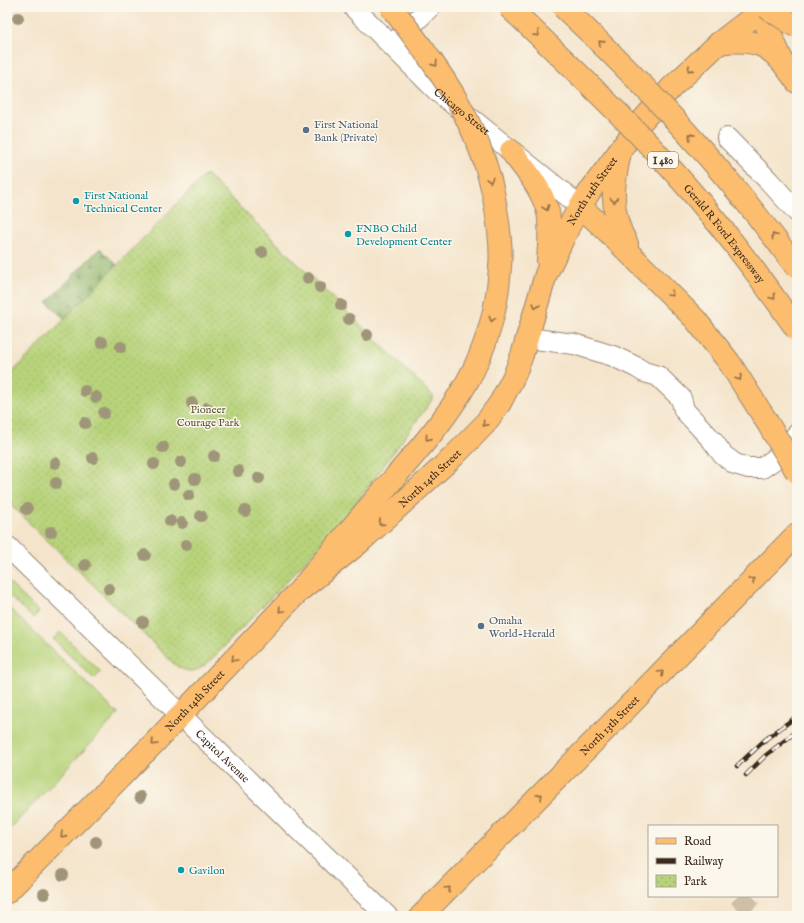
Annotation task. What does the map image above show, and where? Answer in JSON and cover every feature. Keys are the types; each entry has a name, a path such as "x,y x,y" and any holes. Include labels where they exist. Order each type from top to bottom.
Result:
{"main road":[{"path":"300,590 344,535 428,438 462,392 478,362 489,333 496,298 500,267 499,234 495,200 486,164 463,109 424,48 391,7"},
{"name":"Gerald R Ford Expressway","path":"509,7 618,112 676,174 748,263 797,330"},
{"path":"563,7 635,76 689,134 748,203 797,268"},
{"path":"763,8 797,27"},
{"path":"763,8 784,64"},
{"name":"North 14th Street","path":"7,892 181,715 300,590 359,543 454,456 484,425 497,408 518,367 546,274 562,239 580,206 621,148 662,97 684,74 719,43 763,8"},
{"path":"719,43 732,41 748,42 770,50 779,57 797,82"},
{"path":"621,148 614,186 613,201 616,219 626,242 643,266"},
{"path":"511,151 538,188 548,212 549,242 546,274"},
{"path":"580,206 687,310 717,346 764,417 797,472"},
{"name":"North 13th Street","path":"421,916 616,720 797,534"}],"street":[{"name":"Chicago Street","path":"353,7 438,92 580,206"},
{"path":"391,46 430,7"},
{"path":"727,138 797,212"},
{"path":"527,338 574,344 613,356 636,367 644,372 649,383 673,406 684,410 712,440 723,455 735,464 748,468 762,468 775,459 797,434"},
{"name":"Capitol Avenue","path":"7,546 387,916"}],"green space":[{"name":"Pioneer Courage Park","path":"206,174 434,397 341,524 216,655 201,668 192,671 186,670 174,664 7,501 7,378"},
{"path":"100,248 117,265 65,319 47,302"},
{"path":"7,581 39,612 33,618 7,594"},
{"path":"7,606 118,714 7,832"},
{"path":"60,632 101,672 94,679 53,639"}],"tunnel":[{"path":"739,897 758,916"}],"railway":[{"path":"737,766 766,739 797,716"},
{"path":"746,775 765,756 797,731"}],"place":[{"name":"First National Bank (Private)","path":"306,130"},
{"name":"First National Technical Center","path":"76,201"},
{"name":"FNBO Child Development Center","path":"348,234"},
{"name":"Omaha World-Herald","path":"481,626"},
{"name":"Gavilon","path":"181,870"}]}
